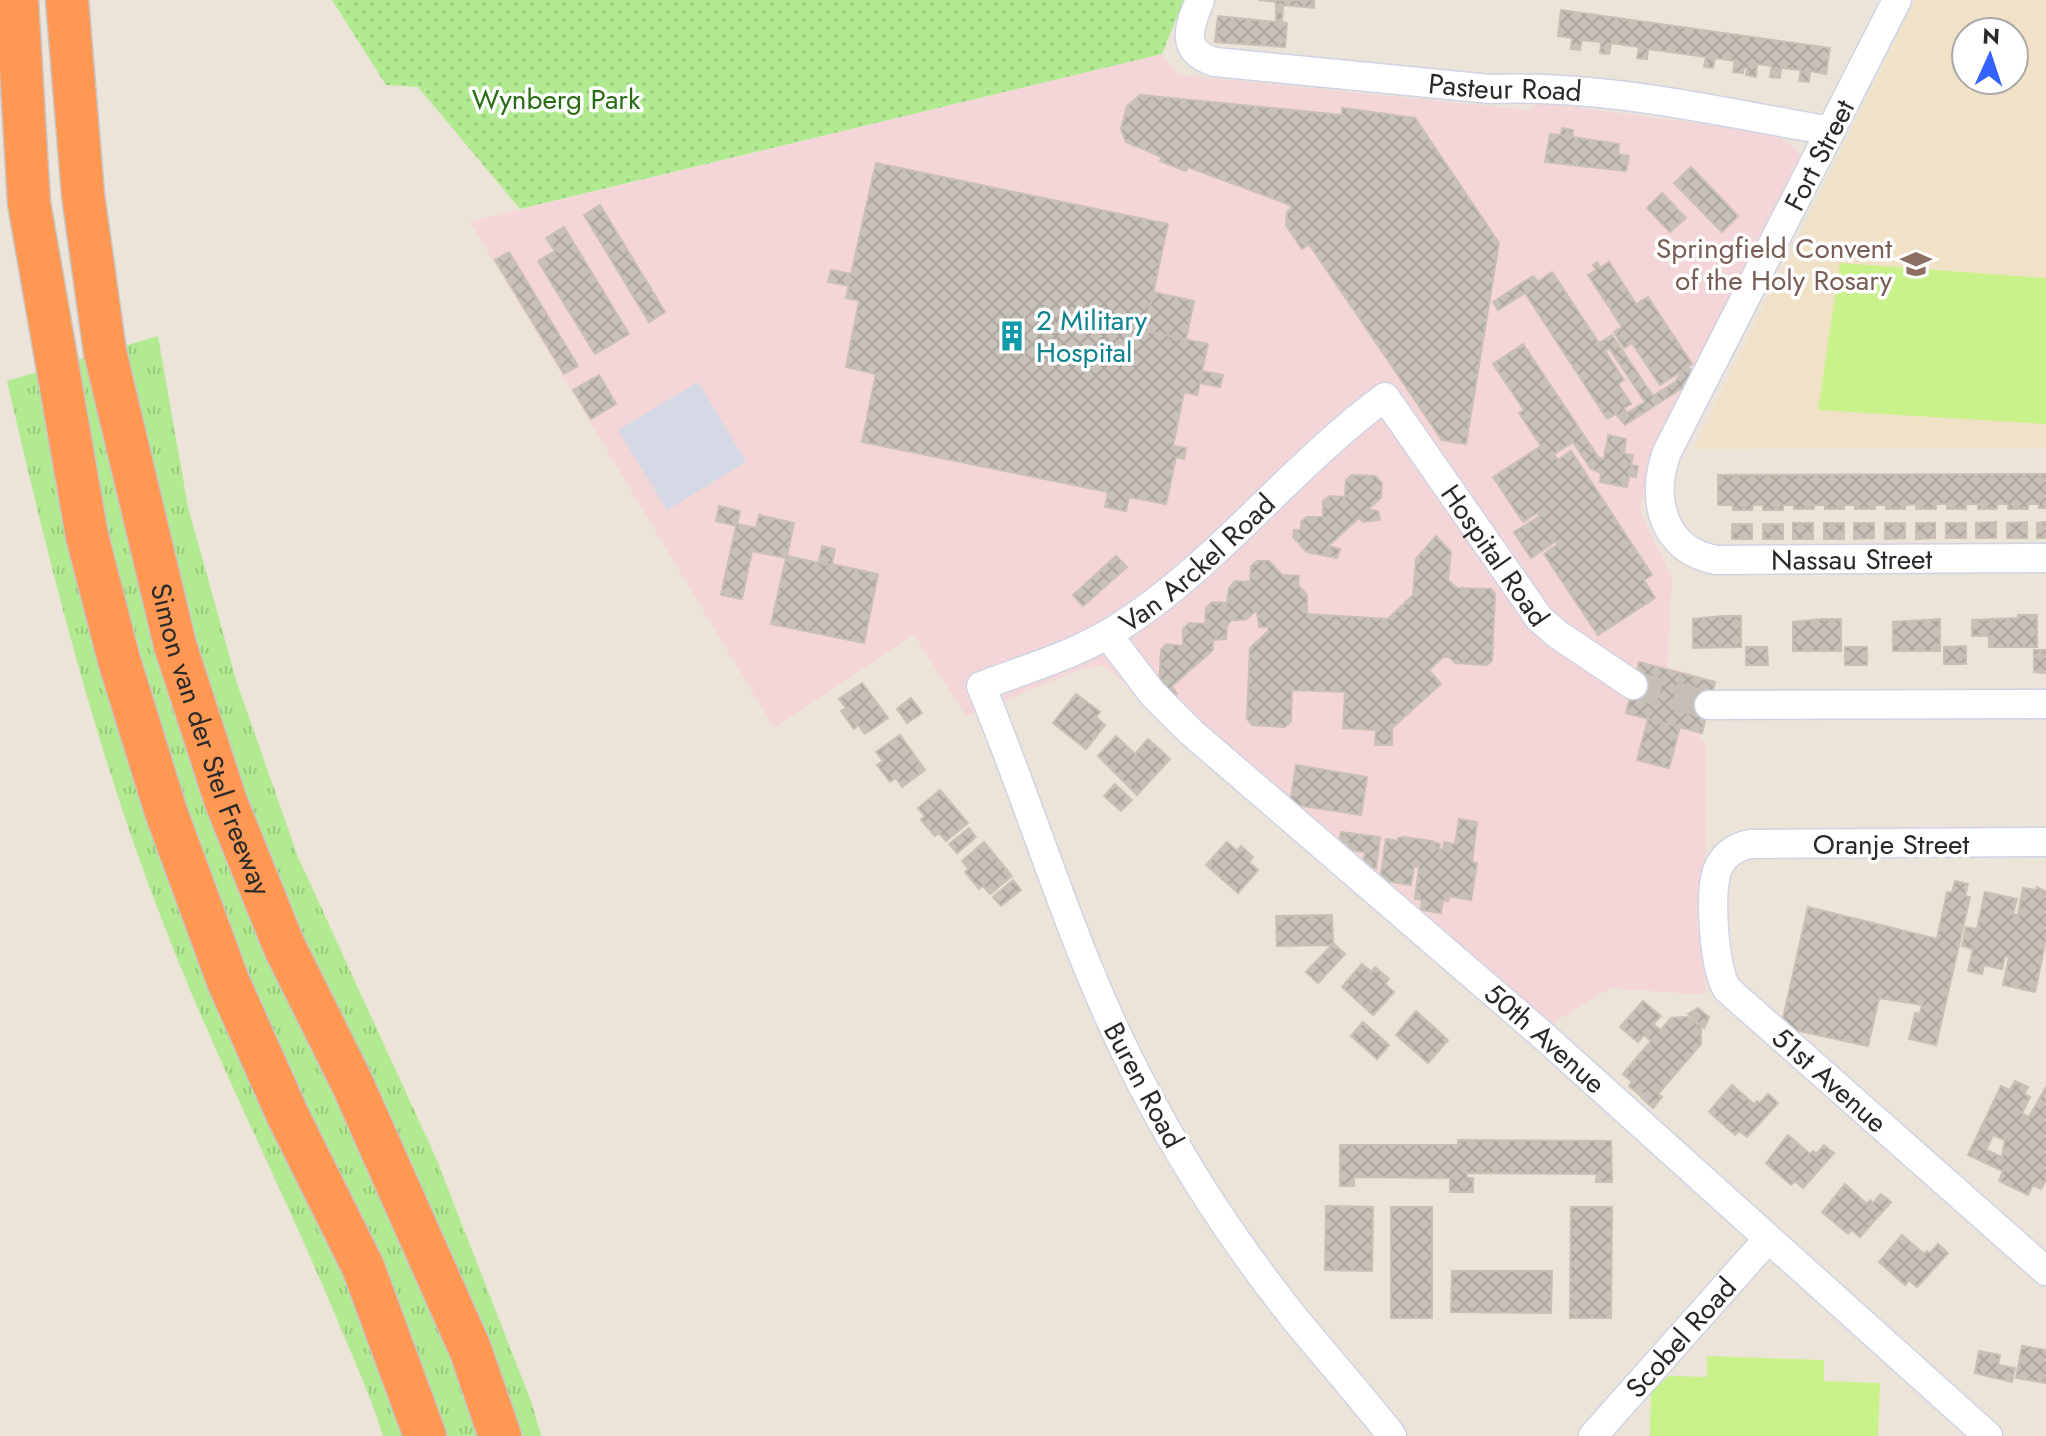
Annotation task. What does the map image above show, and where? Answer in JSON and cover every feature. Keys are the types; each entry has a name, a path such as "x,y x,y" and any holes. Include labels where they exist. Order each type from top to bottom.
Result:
{"highway":[{"path":"17,0 29,203 87,536 119,660 166,812 228,981 288,1116 363,1267 425,1436"},
{"name":"Simon van der Stel Freeway","path":"67,0 83,195 105,352 175,645 226,802 284,946 352,1083 470,1349 500,1436"}],"street":[{"name":"Pasteur Road","path":"1200,0 1190,38 1199,57 1215,62 1490,89 1533,87 1640,98 1831,131"},
{"name":"Fort Street","path":"1668,530 1659,498 1662,466 1667,452 1897,0"},
{"name":"Van Arckel Road","path":"981,686 1108,635 1178,582 1343,431 1385,397"},
{"name":"Hospital Road","path":"1385,397 1539,618 1567,642 1633,685"},
{"name":"Nassau Street","path":"1668,530 1686,549 1716,560 2046,558"},
{"name":"50th Avenue","path":"1108,635 1152,693 1191,732 1538,1031 1988,1436"},
{"name":"Buren Road","path":"981,686 1080,949 1147,1095 1231,1233 1295,1319 1392,1436"},
{"path":"1709,705 2046,704"},
{"name":"Oranje Street","path":"1736,848 1750,844 2046,842"},
{"name":"51st Avenue","path":"1736,848 1721,863 1715,880 1716,963 1727,989 2046,1271"},
{"name":"Scobel Road","path":"1593,1436 1767,1240"}],"shaded area":[{"name":"Springfield Convent of the Holy Rosary","path":"1915,0 2046,0 2046,448 1694,449"},
{"path":"1162,54 1179,75 1529,110 1537,102 1776,134 1802,155 1651,453 1640,511 1672,578 1667,667 1716,681 1700,740 1705,742 1705,995 1610,988 1545,1028 1243,786 1103,665 1082,669 966,716 914,635 774,728 470,222"},
{"path":"698,382 746,462 667,510 618,430"}],"green space":[{"name":"Wynberg Park","path":"332,0 1184,0 1162,54 520,209 418,87 386,85"},
{"path":"1840,263 2046,278 2046,424 1818,410"},
{"path":"158,336 188,507 237,683 298,857 436,1158 531,1401 541,1436 383,1436 313,1263 182,970 115,788 75,653 7,381"},
{"path":"1707,1356 1824,1360 1824,1381 1880,1383 1878,1436 1650,1436 1651,1392 1669,1376 1707,1377"}],"building":[{"path":"1258,0 1314,0 1314,8 1283,5 1282,22 1287,23 1285,47 1215,42 1218,16 1276,22 1276,2"},
{"path":"1561,10 1830,48 1826,74 1810,71 1809,82 1799,81 1801,70 1781,68 1780,78 1770,77 1772,66 1757,64 1756,77 1746,75 1747,68 1743,68 1743,73 1733,72 1735,61 1715,58 1713,68 1704,67 1706,57 1648,49 1647,59 1637,58 1639,47 1611,43 1609,54 1600,53 1601,42 1582,40 1580,50 1571,49 1572,38 1558,36"},
{"path":"1140,95 1342,115 1342,108 1415,118 1499,243 1466,444 1442,440 1309,244 1302,249 1286,225 1287,212 1292,208 1288,204 1188,167 1186,171 1126,142 1121,129 1127,106"},
{"path":"1562,128 1573,130 1572,137 1619,144 1618,154 1629,156 1626,171 1545,162 1550,134 1561,135"},
{"name":"2 Military Hospital","path":"876,163 1168,224 1145,331 1208,344 1202,371 1223,375 1220,387 1200,383 1197,395 1184,392 1173,446 1186,448 1184,459 1176,457 1166,504 1129,497 1126,511 1105,507 1108,492 862,442 876,374 846,367 859,301 846,298 849,286 828,282 831,270 851,274"},
{"path":"1691,167 1738,216 1722,232 1674,183"},
{"path":"1662,193 1686,218 1670,232 1647,208"},
{"path":"600,205 665,312 649,322 584,215"},
{"path":"564,227 629,334 595,354 538,261 555,251 546,238"},
{"path":"509,252 578,366 564,374 495,260"},
{"path":"1597,262 1600,268 1609,262 1636,304 1648,297 1692,364 1687,367 1693,371 1682,388 1625,425 1616,414 1607,419 1525,293 1498,310 1493,302 1533,276 1538,282 1552,272 1599,343 1612,335 1653,396 1675,382 1683,370 1660,385 1632,343 1624,348 1614,332 1622,327 1588,275 1596,270 1593,265","holes":["1609,348 1645,402 1627,413 1624,408 1631,404 1618,384 1624,380 1605,351"]},
{"path":"1153,292 1194,301 1186,339 1145,331"},
{"path":"1523,344 1599,458 1604,459 1605,450 1611,451 1606,449 1608,435 1626,439 1624,452 1619,453 1633,455 1631,465 1638,466 1636,477 1629,476 1627,487 1600,482 1601,473 1591,469 1573,442 1554,454 1558,460 1571,451 1652,575 1644,580 1655,598 1598,635 1544,554 1558,544 1556,541 1531,558 1514,532 1540,516 1537,513 1523,522 1493,477 1541,446 1519,413 1524,410 1493,364"},
{"path":"599,375 616,404 591,419 573,390"},
{"path":"2046,474 2046,508 2028,504 2028,509 2008,509 2008,504 1997,504 1997,509 1978,509 1978,504 1966,504 1966,509 1947,509 1947,504 1936,504 1936,509 1916,509 1916,504 1905,505 1905,509 1886,509 1886,505 1875,505 1875,509 1855,509 1855,505 1844,505 1844,509 1825,509 1825,505 1814,505 1814,509 1794,509 1794,505 1783,505 1783,510 1763,510 1763,505 1753,505 1752,510 1733,510 1733,505 1718,505 1718,475"},
{"path":"1352,475 1375,476 1382,483 1381,498 1367,510 1378,511 1380,520 1363,522 1359,518 1328,546 1340,549 1337,558 1307,552 1293,537 1294,530 1301,530 1301,522 1307,517 1323,517 1323,501 1330,496 1345,497 1346,480"},
{"path":"719,506 740,511 737,524 756,528 759,515 794,523 787,556 829,565 819,561 822,546 835,549 832,564 878,574 864,643 771,624 786,558 752,551 742,599 721,595 736,526 716,521"},
{"path":"1996,522 1996,538 1976,538 1976,523"},
{"path":"2027,522 2027,538 2007,538 2007,523"},
{"path":"2046,522 2046,538 2037,538 2037,523"},
{"path":"1793,523 1813,523 1813,539 1793,539"},
{"path":"1824,523 1844,523 1844,539 1824,539"},
{"path":"1854,523 1874,523 1874,538 1854,539"},
{"path":"1885,523 1905,523 1905,538 1885,539"},
{"path":"1916,523 1935,523 1935,538 1916,539"},
{"path":"1946,523 1966,523 1966,538 1946,538"},
{"path":"1732,524 1752,524 1752,539 1732,539"},
{"path":"1763,524 1783,524 1783,539 1763,539"},
{"path":"1436,536 1451,552 1448,580 1457,588 1491,589 1495,594 1492,661 1487,665 1455,663 1449,657 1443,657 1429,670 1441,684 1392,728 1392,745 1375,745 1376,730 1343,728 1345,692 1292,690 1291,721 1285,727 1252,725 1247,719 1250,648 1268,631 1268,627 1259,627 1257,610 1245,620 1232,620 1227,625 1226,639 1213,640 1213,650 1172,686 1177,694 1172,698 1159,688 1161,650 1166,644 1183,646 1183,629 1189,623 1205,624 1206,608 1212,602 1227,603 1229,588 1235,581 1250,582 1251,566 1257,561 1269,561 1282,575 1299,576 1298,585 1307,595 1307,614 1388,619 1413,595 1416,559"},
{"path":"1116,556 1127,567 1083,606 1073,595"},
{"path":"2018,615 2037,615 2037,647 1989,647 1989,636 1972,636 1972,620 2018,618"},
{"path":"1741,616 1741,647 1693,648 1693,619"},
{"path":"1841,619 1841,651 1793,651 1793,622"},
{"path":"1940,619 1940,651 1893,651 1893,622"},
{"path":"1966,646 1966,664 1944,664 1944,647"},
{"path":"1746,647 1767,647 1768,665 1746,665"},
{"path":"1845,647 1867,647 1867,665 1845,665"},
{"path":"2034,650 2046,650 2046,673 2034,672"},
{"path":"1639,662 1715,682 1702,733 1626,713"},
{"path":"862,683 888,718 865,734 858,725 854,729 841,711 846,708 839,699"},
{"path":"1076,694 1100,712 1096,717 1105,725 1086,749 1053,723"},
{"path":"911,698 922,713 907,723 897,709"},
{"path":"1648,719 1680,727 1669,768 1637,760"},
{"path":"900,735 925,770 902,787 896,778 890,782 877,765 883,761 876,752"},
{"path":"1116,736 1135,754 1148,739 1170,759 1137,795 1098,756"},
{"path":"1296,765 1367,777 1361,815 1290,804"},
{"path":"1115,784 1132,800 1121,811 1104,796"},
{"path":"940,790 968,823 946,841 939,833 935,836 921,820 925,816 918,808"},
{"path":"1459,819 1477,822 1472,862 1477,863 1471,900 1449,896 1448,901 1443,900 1441,913 1421,910 1422,900 1415,899 1419,867 1414,866 1411,885 1380,880 1386,839 1398,841 1398,838 1404,837 1431,841 1440,844 1439,849 1443,850 1444,842 1455,844"},
{"path":"969,828 976,837 957,853 949,844"},
{"path":"1341,832 1380,837 1376,868 1363,866 1365,852 1348,850 1349,844 1339,843"},
{"path":"984,842 1012,876 990,894 983,886 979,889 965,872 969,869 962,861"},
{"path":"1227,842 1237,851 1241,846 1253,857 1249,862 1258,870 1238,893 1206,865"},
{"path":"1013,880 1021,890 1001,906 993,897"},
{"path":"1955,881 1968,884 1965,896 1970,897 1936,1045 1909,1039 1915,1013 1920,1014 1922,1005 1879,998 1868,1046 1781,1027 1808,907 1937,939 1947,892 1952,893"},
{"path":"2037,887 2046,892 2046,939 2035,992 2003,985 2009,957 2005,956 2002,969 1984,965 1982,974 1968,971 1973,949 1962,946 1966,927 1977,929 1985,892 2017,899 2013,914 2018,915 2023,888 2036,890"},
{"path":"1332,915 1333,943 1345,954 1318,983 1306,972 1332,945 1277,946 1276,916"},
{"path":"1362,964 1372,972 1375,967 1389,979 1385,984 1394,992 1373,1015 1342,987"},
{"path":"1643,1001 1661,1016 1653,1024 1661,1030 1671,1018 1688,1017 1701,1027 1701,1044 1658,1094 1662,1097 1653,1108 1641,1097 1645,1093 1640,1095 1629,1086 1632,1082 1623,1074 1651,1041 1644,1035 1638,1042 1620,1027"},
{"path":"1698,1008 1709,1017 1704,1028 1688,1014"},
{"path":"1416,1011 1448,1040 1428,1063 1396,1035"},
{"path":"1363,1022 1389,1045 1377,1059 1351,1036"},
{"path":"2015,1081 2028,1087 2024,1094 2030,1097 2022,1113 2029,1117 2046,1087 2046,1180 2041,1189 2033,1185 2028,1195 1999,1181 2003,1171 1968,1155 2001,1086 2010,1090","holes":["1993,1135 2005,1140 2002,1157 1986,1150"]},
{"path":"1732,1085 1754,1104 1757,1101 1760,1103 1768,1094 1778,1103 1747,1137 1739,1131 1735,1135 1709,1112"},
{"path":"1788,1135 1810,1154 1813,1151 1816,1154 1824,1145 1834,1153 1803,1188 1795,1181 1791,1185 1766,1163"},
{"path":"1458,1140 1611,1141 1612,1182 1596,1182 1597,1174 1467,1173 1467,1178 1473,1178 1473,1192 1450,1192 1450,1178 1354,1177 1354,1186 1340,1186 1340,1145 1458,1145"},
{"path":"1845,1184 1867,1204 1870,1200 1873,1203 1881,1194 1891,1202 1860,1237 1852,1230 1848,1234 1822,1212"},
{"path":"1326,1206 1373,1207 1372,1271 1325,1270"},
{"path":"1391,1207 1432,1207 1432,1318 1391,1318"},
{"path":"1571,1207 1612,1207 1611,1318 1570,1318"},
{"path":"1902,1235 1924,1254 1927,1251 1930,1253 1938,1244 1948,1253 1917,1287 1909,1280 1905,1285 1879,1262"},
{"path":"1452,1271 1552,1271 1551,1313 1451,1312"},
{"path":"2022,1346 2046,1350 2046,1383 2016,1378"},
{"path":"1979,1351 2000,1355 1998,1365 2015,1368 2012,1382 1975,1373"}],"tunnel":[{"path":"1633,685 1709,705"}],"place":[{"name":"Springfield Convent of the Holy Rosary","path":"1916,264"},
{"name":"2 Military Hospital","path":"1012,336"}]}
